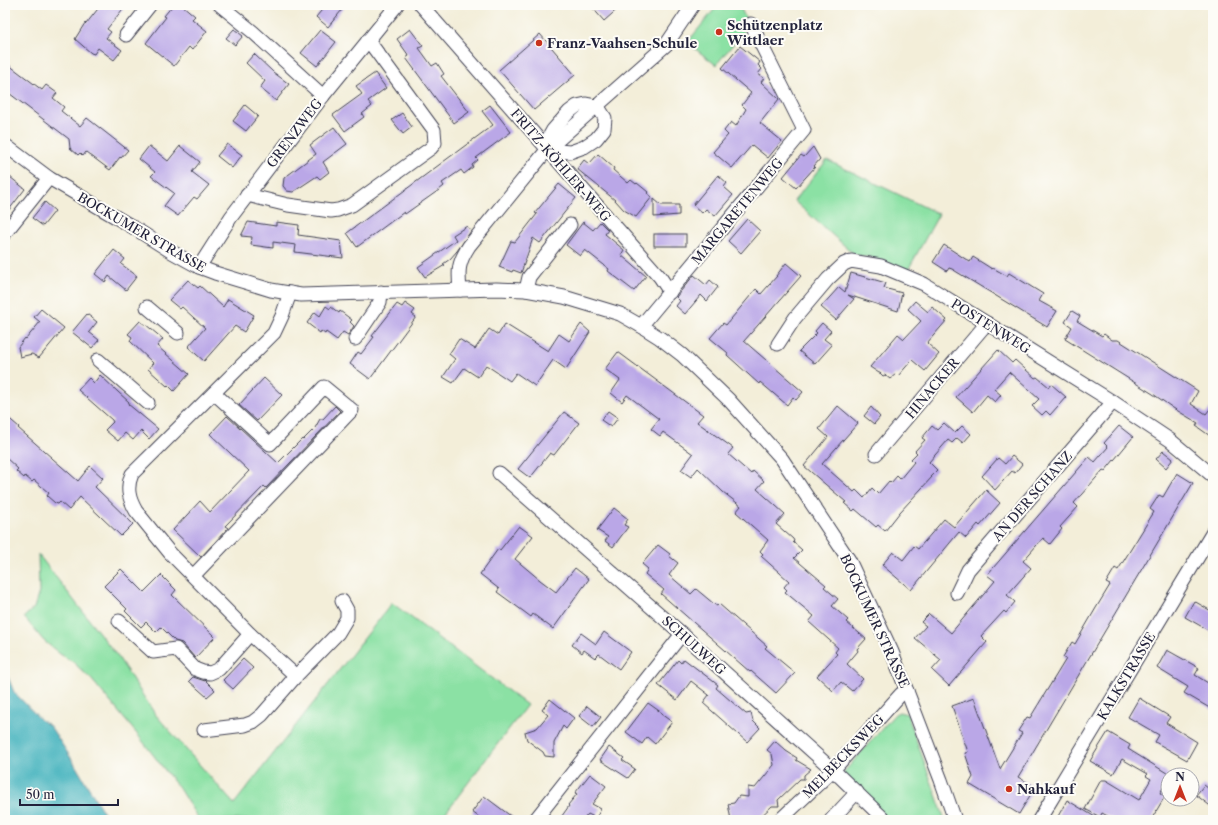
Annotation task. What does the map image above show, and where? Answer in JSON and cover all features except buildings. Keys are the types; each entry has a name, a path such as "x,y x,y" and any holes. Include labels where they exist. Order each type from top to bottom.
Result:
{"street":[{"path":"126,35 150,5"},
{"path":"220,5 253,32 323,96"},
{"name":"GRENZWEG","path":"199,267 230,217 323,96 397,5"},
{"name":"FRITZ-KÖHLER-WEG","path":"421,5 550,154 660,277 670,292"},
{"path":"596,106 666,45 693,5"},
{"name":"MARGARETENWEG","path":"670,292 804,130 751,24"},
{"path":"247,196 288,205 331,211 338,210 352,205 432,148 435,143 434,130 368,40"},
{"path":"460,290 459,266 465,252 550,154 570,152 584,147 596,140 604,129 604,118 600,110 596,106 586,104 577,106 569,112 553,130 548,140 550,154"},
{"name":"BOCKUMER STRASSE","path":"5,144 49,178 199,267 271,290 301,295 496,289 526,290 564,297 620,314 660,338 687,360 729,400 782,459 849,560 892,652 955,820"},
{"path":"5,233 49,178"},
{"path":"526,290 529,277 570,225"},
{"name":"POSTENWEG","path":"778,344 795,318 828,279 844,264 852,261 881,266 924,284 1113,402 1170,440 1213,476"},
{"path":"355,340 380,302 381,292"},
{"path":"641,326 670,292"},
{"path":"290,293 274,333 132,474 129,482 128,493 136,511 170,553 194,575 250,634 296,676"},
{"path":"147,307 178,333"},
{"name":"HINACKER","path":"876,454 987,323"},
{"path":"98,360 148,403"},
{"path":"194,575 352,410 324,387 270,444 214,393"},
{"name":"AN DER SCHANZ","path":"957,593 968,570 1113,402"},
{"name":"SCHULWEG","path":"499,473 682,634 833,770 885,820"},
{"name":"KALKSTRASSE","path":"1039,820 1213,532"},
{"path":"204,730 238,727 253,722 262,715 296,676 338,633 347,618 347,610 342,601"},
{"path":"119,621 153,652 176,649 194,669 210,673 219,669 250,634"},
{"path":"535,820 682,634"},
{"name":"MELBECKSWEG","path":"780,820 833,770 901,694 907,691"},
{"path":"831,820 857,792"}],"green space":[{"name":"Schützenplatz Wittlaer","path":"718,5 739,5 749,25 716,65 689,44 690,39"},
{"path":"827,160 939,214 908,270 872,258 855,255 794,201"},
{"path":"38,554 118,657 155,714 234,804 392,603 527,705 440,820 199,820 178,787 137,734 92,680 73,662 60,654 43,640 24,617 34,608 39,592"},
{"path":"899,712 907,714 945,820 885,820 843,773 895,714"}],"water":[{"path":"5,670 14,692 42,721 50,726 108,820 5,820"}],"place":[{"name":"Schützenplatz Wittlaer","path":"719,32"},
{"name":"Franz-Vaahsen-Schule","path":"539,43"},
{"name":"Nahkauf","path":"1009,789"}]}
